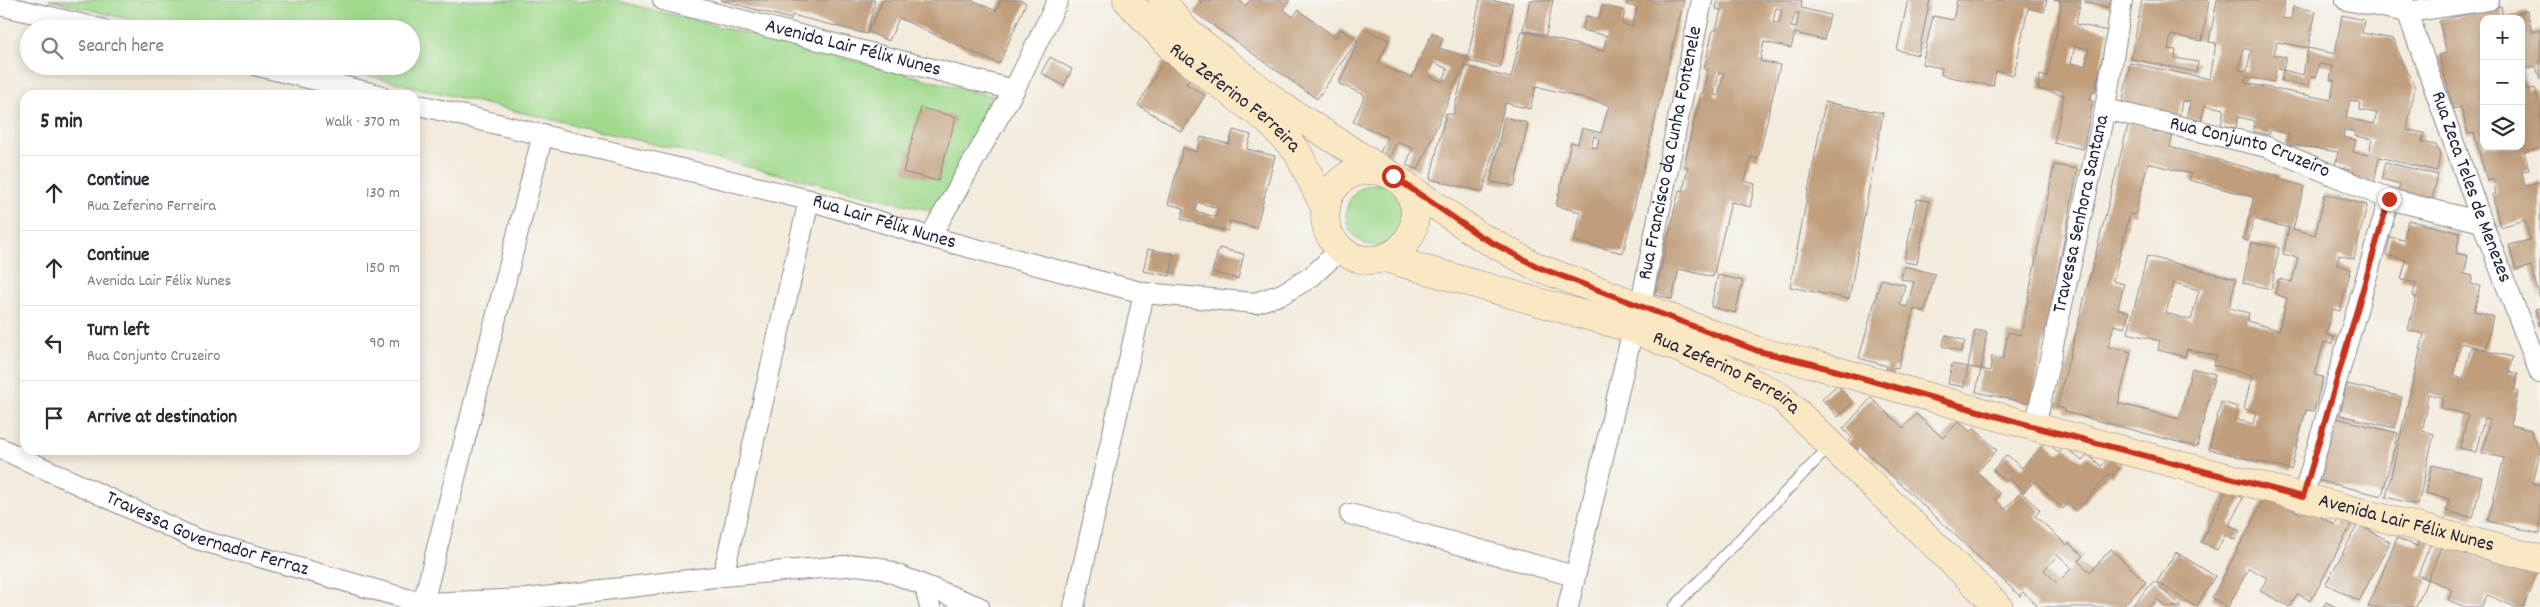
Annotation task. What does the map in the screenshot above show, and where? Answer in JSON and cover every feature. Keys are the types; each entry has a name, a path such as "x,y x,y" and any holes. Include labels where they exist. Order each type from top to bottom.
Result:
{"main road":[{"name":"Rua Zeferino Ferreira","path":"1127,0 1174,50 1267,120 1291,145 1310,174 1326,210"},
{"name":"Rua Zeferino Ferreira","path":"1162,0 1186,30 1280,105 1393,177 1480,236 1636,318 1730,371 1782,397 1999,607"},
{"path":"1371,170 1393,177 1410,194 1415,209 1414,225 1409,239 1398,251 1385,258 1368,260 1353,257 1341,249 1331,237 1326,223 1329,197 1336,185 1358,171 1371,170"},
{"name":"Rua Zeferino Ferreira","path":"1385,258 1636,318 1809,363"},
{"path":"1782,397 1786,382 1794,371 1809,363"},
{"name":"Avenida Lair Félix Nunes","path":"1809,363 2035,427 2540,559"}],"street":[{"name":"Avenida Lair Félix Nunes","path":"663,0 1014,90"},
{"path":"930,237 1014,90 1058,0"},
{"name":"Rua Francisco da Cunha Fontenele","path":"1568,607 1636,318 1702,0"},
{"name":"Travessa Senhora Santana","path":"2035,427 2104,109 2122,0"},
{"path":"2346,0 2405,6 2489,0"},
{"path":"0,5 63,20"},
{"name":"Rua Zeca Teles de Menezes","path":"2405,6 2482,222 2540,373"},
{"path":"296,75 358,90"},
{"name":"Rua Lair Félix Nunes","path":"420,105 809,200 930,237 1144,293 1256,303 1282,294 1311,276 1341,249"},
{"name":"Rua Conjunto Cruzeiro","path":"2104,109 2267,147 2389,199 2482,222"},
{"path":"422,605 542,134"},
{"path":"2303,497 2389,199"},
{"path":"723,576 809,200"},
{"path":"1074,607 1144,293"},
{"name":"Travessa Governador Ferraz","path":"0,448 196,539 422,605 528,603 723,576 857,565 880,568 979,607"},
{"path":"1350,514 1574,576"},
{"path":"925,587 930,607"}],"lane":[{"path":"1674,607 1831,445"}],"green space":[{"path":"49,0 614,0 996,97 941,213 365,75 420,75 420,20 132,20"},
{"path":"1377,184 1394,189 1399,193 1403,198 1408,215 1403,232 1399,237 1394,241 1377,246 1360,241 1355,237 1351,232 1346,215 1351,198 1355,193 1360,189"}],"building":[{"path":"720,0 875,0 867,34 792,15 791,19"},
{"path":"883,0 972,0 996,11 1001,0 1020,0 1026,3 999,64 899,18 889,41 868,32"},
{"path":"1199,0 1239,0 1245,6 1250,0 1290,0 1283,9 1293,17 1298,10 1335,37 1341,29 1357,40 1317,99 1194,12 1201,2"},
{"path":"1480,0 1513,3 1500,68 1467,61"},
{"path":"1530,0 1553,0 1546,35 1523,30"},
{"path":"1627,0 1684,0 1623,253 1574,241 1581,212 1556,206 1571,142 1578,144 1582,128 1601,133 1609,105 1536,86 1530,109 1505,103 1483,192 1430,179 1446,113 1453,115 1465,66 1511,78 1522,31 1603,51 1607,36 1582,30 1586,16 1599,19 1602,5 1625,11 1622,24 1632,27 1637,7 1626,5","holes":["1594,136 1599,138 1597,148 1591,147"]},
{"path":"1718,0 1802,0 1801,8 1830,15 1824,40 1795,33 1791,48 1764,42 1760,61 1780,65 1758,159 1751,157 1745,181 1755,184 1750,207 1731,202 1713,277 1679,269 1672,299 1655,295 1679,190 1683,191 1688,167 1684,166 1708,70 1704,69 1713,30 1716,30 1721,10 1716,9","holes":["1776,8 1782,10 1779,24 1773,22","1795,13 1799,13 1796,28 1791,27","1719,72 1724,73 1718,96 1714,95"]},
{"path":"1908,0 1930,0 1918,55 1897,50"},
{"path":"1957,0 2047,0 2044,12 2028,8 2014,75 1996,71 1993,86 1941,75 1942,68 1922,64 1933,16 1953,20"},
{"path":"2054,0 2081,0 2076,24 2108,31 2095,92 2092,92 2090,101 2093,101 2083,149 2054,143 2064,95 2038,89 2040,75 2047,77 2061,2","holes":["2075,46 2089,49 2085,66 2071,63"]},
{"path":"2085,0 2112,0 2111,8 2085,2"},
{"path":"2142,0 2209,0 2202,41 2171,35 2168,49 2176,50 2175,58 2198,62 2196,72 2131,59"},
{"path":"2217,0 2285,0 2282,18 2291,19 2293,7 2316,11 2308,48 2335,54 2342,15 2364,20 2362,33 2394,39 2401,61 2415,87 2407,130 2424,133 2422,142 2436,145 2440,154 2437,171 2379,157 2374,183 2348,178 2350,169 2335,166 2338,152 2287,144 2289,134 2270,130 2269,135 2253,131 2255,121 2238,117 2236,128 2221,125 2224,109 2205,105 2201,121 2187,118 2190,102 2182,101 2179,118 2122,106 2130,63 2210,79 2216,43 2209,42","holes":["2277,42 2308,48 2303,75 2283,70 2286,57 2274,55","2243,48 2251,50 2247,71 2239,70","2319,64 2333,66 2330,80 2334,80 2331,100 2245,83 2246,77 2274,82 2276,69 2283,70 2281,81 2309,86 2311,76 2316,77","2350,100 2361,103 2360,110 2377,113 2374,124 2346,118","2344,130 2356,132 2355,136 2372,139 2369,155 2353,152 2356,140 2343,137"]},
{"path":"2501,6 2503,15 2480,15 2480,150 2525,150 2525,82 2527,90 2535,88 2540,107 2540,148 2524,152 2529,170 2522,172 2525,186 2540,182 2540,299 2531,266 2516,270 2509,245 2530,240 2525,220 2500,227 2492,194 2496,194 2493,179 2487,181 2474,133 2468,134 2461,107 2453,109 2439,55 2447,53 2439,21"},
{"path":"2527,11 2532,32 2540,30 2540,80 2536,66 2525,68 2525,15 2511,15"},
{"path":"1363,29 1389,40 1378,64 1412,78 1432,33 1443,38 1439,48 1467,57 1418,170 1406,165 1413,148 1397,141 1389,159 1379,155 1387,137 1353,122 1365,95 1339,84","holes":["1433,62 1448,69 1442,82 1428,75"]},
{"path":"1050,57 1072,69 1064,86 1041,73"},
{"path":"1164,61 1190,77 1186,84 1205,95 1182,132 1138,105"},
{"path":"1825,102 1883,113 1849,299 1790,287"},
{"path":"921,108 956,117 938,181 903,172"},
{"path":"1504,117 1528,123 1515,186 1491,182"},
{"path":"2129,122 2173,134 2170,147 2279,176 2278,179 2304,186 2293,229 2315,235 2325,194 2367,205 2354,259 2339,255 2337,265 2351,269 2340,311 2332,309 2326,335 2334,337 2332,344 2324,342 2315,375 2323,377 2314,411 2306,410 2291,470 2209,449 2221,402 2238,407 2234,419 2253,424 2256,412 2244,409 2252,375 2214,365 2216,356 2187,349 2185,357 2158,350 2160,341 2128,333 2147,256 2236,279 2229,308 2249,313 2247,321 2279,330 2287,298 2275,294 2279,279 2292,282 2298,258 2283,254 2289,228 2254,219 2248,241 2243,239 2254,197 2189,180 2191,174 2148,163 2135,215 2130,214 2113,281 2124,284 2118,309 2129,312 2125,328 2114,325 2108,347 2131,352 2118,403 2179,419 2192,368 2215,374 2197,447 2065,412 2065,409 2057,407","holes":["2174,283 2199,290 2191,320 2166,313"]},
{"path":"1233,130 1251,135 1247,149 1275,156 1256,228 1230,221 1228,231 1181,219 1184,208 1168,204 1183,148 1197,152 1201,137 1229,144","holes":["1197,202 1218,208 1216,217 1195,211"]},
{"path":"2386,162 2438,175 2431,203 2397,195 2400,184 2382,179"},
{"path":"2054,165 2078,169 2032,404 1976,392 1981,369 1990,371 1992,356 2003,359 2008,332 2021,335"},
{"path":"1917,199 1929,201 1917,264 1904,262"},
{"path":"2408,220 2460,233 2456,253 2468,256 2464,274 2473,276 2471,284 2480,286 2474,311 2493,316 2486,349 2461,343 2453,376 2463,379 2471,347 2512,357 2509,371 2518,374 2514,391 2518,392 2511,425 2531,430 2540,451 2533,483 2540,485 2540,534 2488,521 2504,458 2482,453 2490,420 2484,419 2476,452 2460,448 2468,415 2441,408 2443,398 2428,394 2426,405 2428,405 2422,431 2434,434 2418,505 2386,497 2424,334 2408,330 2416,297 2413,296 2416,283 2401,280 2406,260 2386,255 2390,237 2404,240"},
{"path":"2251,242 2279,248 2271,289 2243,283"},
{"path":"1219,248 1244,254 1238,279 1212,272"},
{"path":"1148,249 1174,254 1170,276 1143,271"},
{"path":"1904,266 1935,274 1925,312 1914,309 1898,368 1894,367 1892,376 1885,374 1887,366 1859,358 1881,279 1905,285 1900,305 1907,307 1914,282 1901,279"},
{"path":"1718,275 1743,281 1735,313 1711,307"},
{"path":"2540,308 2540,326 2539,326 2535,309"},
{"path":"1975,330 1987,332 1981,369 1968,367"},
{"path":"1946,335 1965,341 1961,352 1942,346"},
{"path":"1952,364 1968,367 1964,387 1948,384"},
{"path":"2347,384 2402,397 2395,428 2340,415"},
{"path":"1837,385 1853,402 1838,417 1822,399"},
{"path":"1871,398 1903,428 1916,414 1943,438 1959,421 1970,432 1974,428 1997,450 1977,472 2000,494 1995,499 2005,509 2021,492 2040,510 2035,516 2067,545 2069,543 2083,556 2078,561 2090,572 2111,549 2146,582 2122,607 2035,607 2037,605 2023,592 2020,596 1860,446 1855,452 1847,444 1852,438 1843,429","holes":["2058,555 2072,568 2057,583 2044,570"]},
{"path":"2332,417 2398,433 2382,496 2317,480"},
{"path":"2046,441 2059,453 2065,447 2082,461 2088,455 2101,466 2111,456 2121,466 2112,476 2109,474 2076,511 2068,503 2063,509 2035,481 2024,492 2010,479 2006,482 1993,470 2007,455 2022,468"},
{"path":"2432,465 2482,477 2473,518 2446,511 2449,499 2425,493"},
{"path":"2227,489 2243,498 2229,525 2240,531 2235,540 2225,535 2217,550 2201,542"},
{"path":"2266,495 2301,514 2304,508 2335,525 2339,518 2351,525 2311,601 2298,594 2290,607 2260,591 2267,578 2249,568 2228,607 2212,598"},
{"path":"2358,524 2390,542 2359,601 2326,584"},
{"path":"2422,533 2433,538 2418,575 2428,579 2416,607 2368,607 2397,538 2417,546"},
{"path":"2445,537 2539,568 2523,607 2515,607 2487,595 2482,607 2465,607 2448,600 2452,590 2428,579"},
{"path":"2176,552 2215,576 2196,607 2157,582"},
{"path":"2154,581 2182,607 2166,607 2157,599 2150,607 2131,607"},
{"path":"2326,602 2336,607 2323,607"}],"route":[{"path":"1393,176 1480,236 1538,267 1640,308 1758,351 1809,363 2035,427 2303,497 2389,199"}]}
